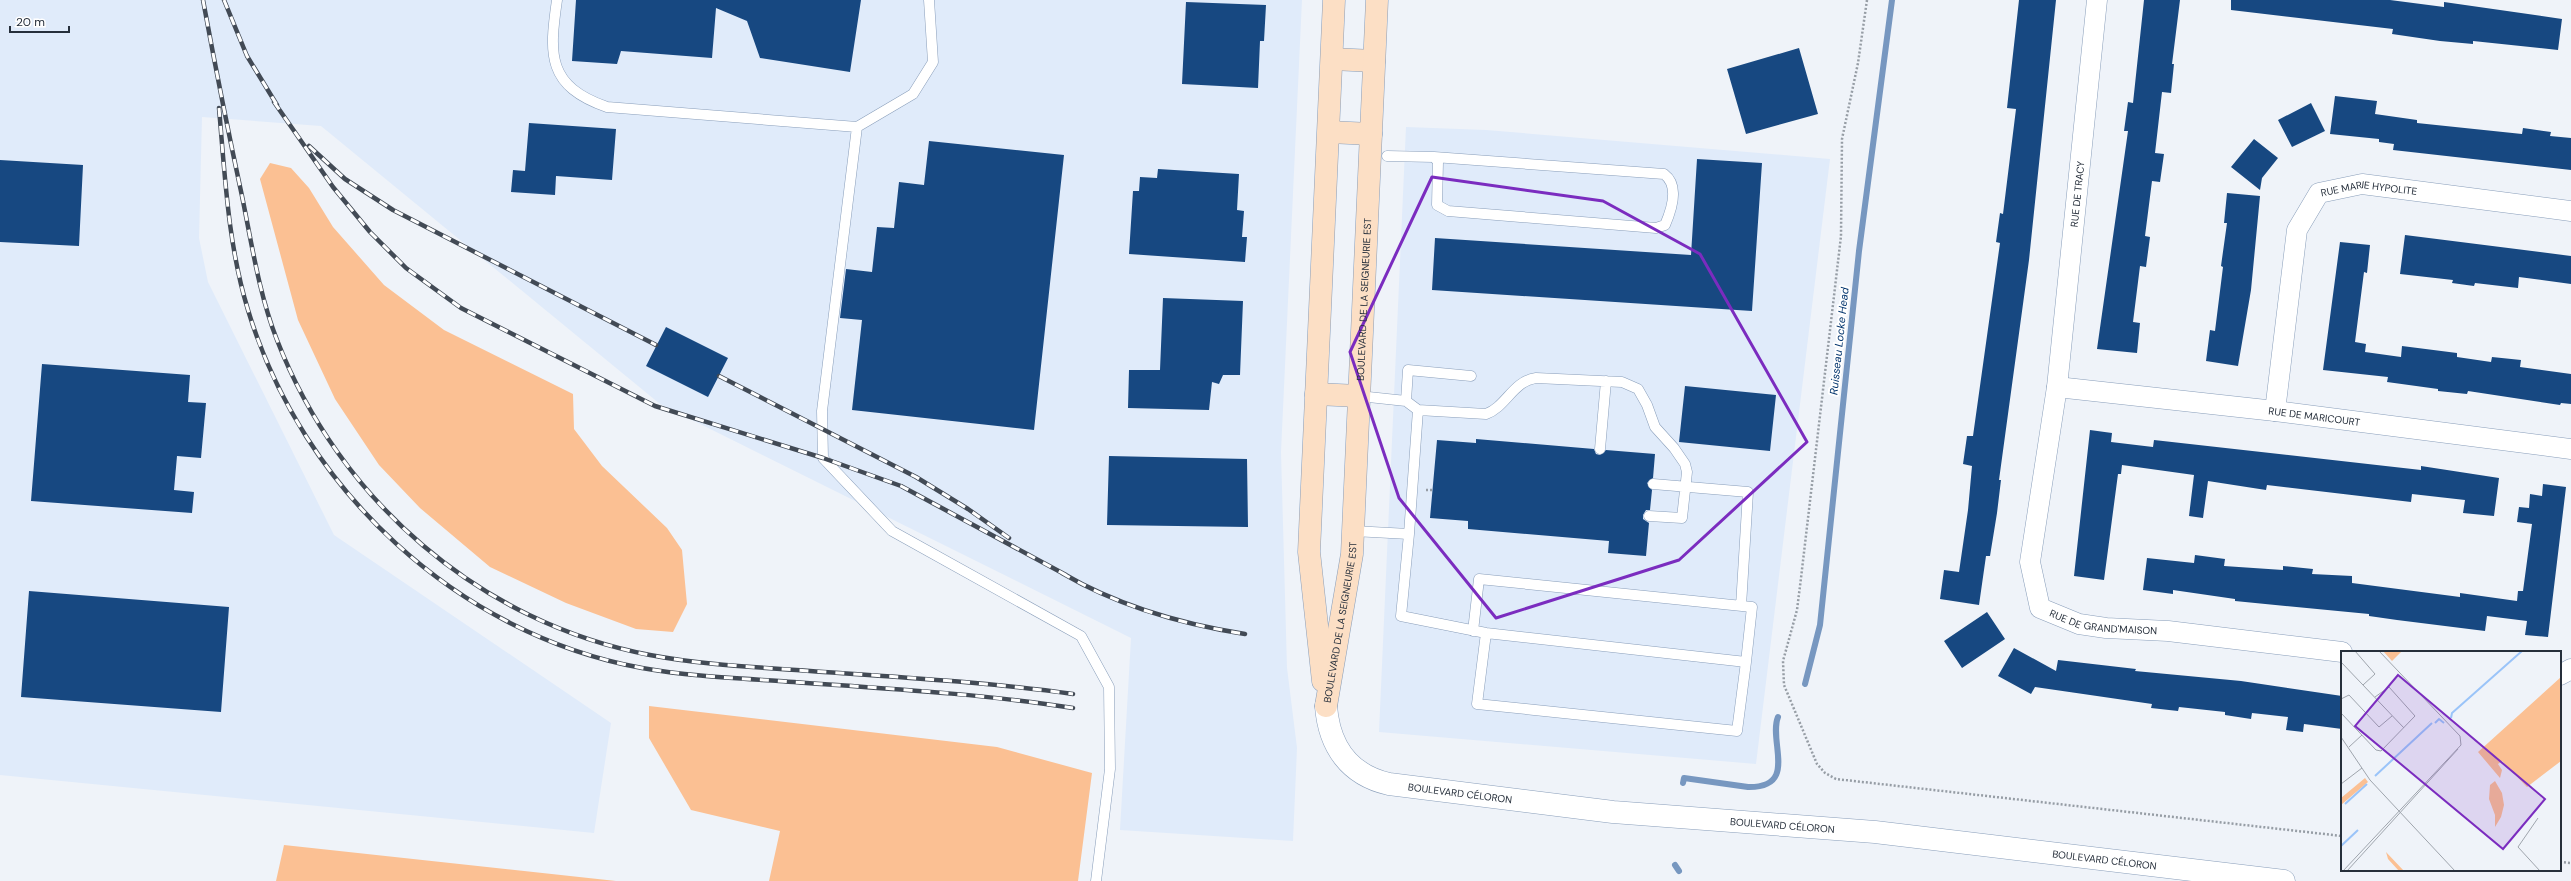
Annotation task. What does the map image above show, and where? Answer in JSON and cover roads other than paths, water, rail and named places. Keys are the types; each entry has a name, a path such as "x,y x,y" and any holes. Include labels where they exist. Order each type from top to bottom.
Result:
{"main road":[{"name":"BOULEVARD DE LA SEIGNEURIE EST","path":"1326,706 1309,552 1334,0"},
{"name":"BOULEVARD DE LA SEIGNEURIE EST","path":"1326,706 1352,554 1377,0"},
{"path":"1332,59 1374,61"},
{"path":"1329,132 1371,134"},
{"path":"1316,394 1359,396"}],"street":[{"name":"RUE DE TRACY","path":"2057,387 2097,0"},
{"name":"RUE MARIE HYPOLITE","path":"2276,411 2297,230 2319,193 2362,184 2571,211"},
{"name":"RUE DE MARICOURT","path":"2057,387 2276,411 2571,450"},
{"name":"RUE DE GRAND'MAISON","path":"2057,387 2030,562 2040,608 2079,624 2106,628 2168,631 2341,652"},
{"path":"2561,674 2571,668"},
{"name":"BOULEVARD CÉLORON","path":"1326,706 1329,730 1344,759 1362,774 1389,784 1633,814 1862,830 2284,881"}],"lane":[{"path":"557,0 551,41 555,65 564,81 590,101 607,107 857,127 913,94 933,62 929,0"},
{"path":"857,127 822,411 823,458 892,531 1081,636 1109,687 1110,769 1096,881"},
{"path":"1387,156 1434,157 1664,174 1671,179 1672,186 1670,213 1665,225 1656,228 1448,211 1437,205 1438,162 1434,157"},
{"path":"1406,401 1408,370 1471,376"},
{"path":"1359,396 1406,401 1418,410 1486,414 1495,409 1514,389 1529,379 1622,382 1638,389 1647,405 1655,427 1674,448 1685,464 1685,487 1682,518 1650,516"},
{"path":"1600,450 1606,381"},
{"path":"1418,410 1409,534 1401,616 1486,633 1746,662"},
{"path":"1652,484 1748,492 1741,606"},
{"path":"1353,530 1409,534"},
{"path":"1473,630 1479,579 1752,607 1737,731 1477,704 1486,633"}],"waterway":[{"name":"Ruisseau Locke Head","path":"1805,684 1820,625 1859,251 1892,0"},
{"name":"Ruisseau Locke Head","path":"1683,783 1684,778 1748,787 1764,785 1773,780 1777,772 1778,761 1776,738 1778,717"},
{"name":"Ruisseau Locke Head","path":"1675,865 1679,871"}],"railway":[{"path":"203,0 256,269 265,305 277,340 304,398 338,452 377,502 423,546 474,583 529,615 588,639 650,655 750,667 942,680 1073,694"},
{"path":"224,0 247,56 277,105"},
{"path":"274,102 333,187 370,232 406,268 461,308 655,406 823,458 901,486 1066,575"},
{"path":"219,108 228,210 236,261 248,310 273,375 306,437 348,493 396,543 450,587 510,623 574,650 642,668 710,676 1000,698 1073,708"},
{"path":"309,146 345,179 393,210 656,345"},
{"path":"719,376 916,477 968,509 1009,538"},
{"path":"1062,573 1105,595 1150,612 1197,625 1245,634"}]}
